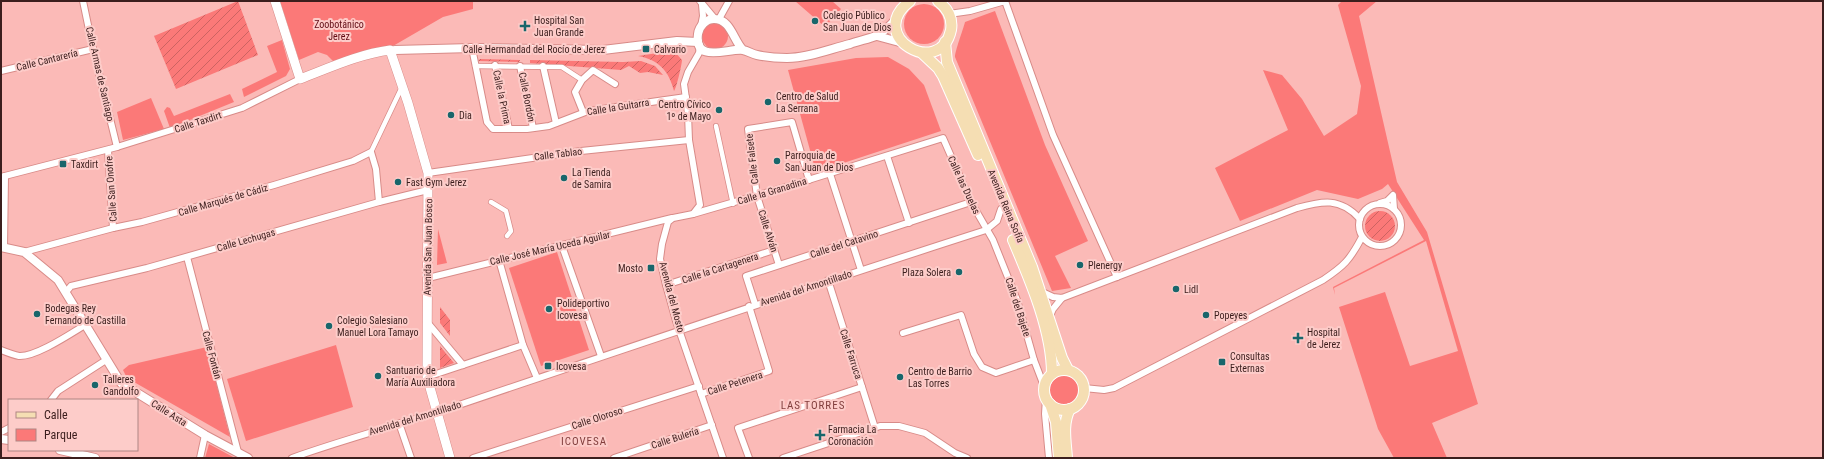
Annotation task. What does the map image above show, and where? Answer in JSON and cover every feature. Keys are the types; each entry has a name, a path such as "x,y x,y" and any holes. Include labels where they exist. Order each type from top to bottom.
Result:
{"main road":[{"path":"275,1 300,79"},
{"path":"938,1 948,13 952,26"},
{"path":"903,43 897,32 897,18 906,3"},
{"name":"Avenida Reina Sofía","path":"952,26 950,35 945,42 947,62 1032,267 1062,358 1068,370"},
{"path":"922,53 931,52 939,48 945,42"},
{"name":"Avenida Reina Sofía","path":"903,43 913,51 922,53 938,68 943,76 1001,210 1040,313 1050,347 1052,374"},
{"name":"Calle Taxdirt","path":"300,79 349,60 375,52 393,50"},
{"name":"Avenida San Juan Bosco","path":"393,50 428,173 428,278 426,321 427,376 450,458"},
{"path":"1059,458 1056,422 1044,386 1052,374 1062,370 1068,370 1073,371 1081,378 1084,388 1081,401 1070,409 1065,423 1067,458"},
{"path":"1048,401 1059,409 1070,409"}],"street":[{"name":"Calle Armas de Santiago","path":"83,1 117,147"},
{"path":"717,19 729,1"},
{"path":"948,1 948,13 965,12 1005,1 1052,135 1117,277"},
{"path":"701,3 717,19 725,22 730,27 737,44 743,50 757,55 788,58 817,53 877,36 897,18"},
{"path":"673,218 693,214 700,205 689,140 684,84 688,72 699,53 700,28 703,16 701,3"},
{"path":"952,26 965,12"},
{"name":"Calle Hermandad del Rocío de Jerez","path":"677,41 689,36 700,28 707,20 717,19"},
{"path":"724,52 732,41 732,34"},
{"path":"877,36 903,43"},
{"name":"Calle Hermandad del Rocío de Jerez","path":"393,50 472,48 603,50 677,41 699,44"},
{"path":"699,44 710,53"},
{"name":"Calle la Guitarra","path":"472,48 487,122 493,129 533,128 556,123 583,112 686,97"},
{"name":"Calle Cantarería","path":"1,71 93,49"},
{"path":"696,60 710,53 743,50"},
{"name":"Calle la Prima","path":"495,65 509,129"},
{"path":"475,66 562,66 582,80"},
{"name":"Calle Bordón","path":"520,66 533,128"},
{"path":"543,66 556,123"},
{"path":"583,112 575,92 582,80 593,70 615,84"},
{"name":"Calle Taxdirt","path":"3,176 108,150 242,108 300,79"},
{"path":"379,202 376,169 371,152 402,86"},
{"name":"Calle Falsete","path":"757,196 748,129 792,122 809,180"},
{"path":"716,126 733,204"},
{"name":"Calle la Granadina","path":"693,214 733,204 943,138"},
{"name":"Calle las Duelas","path":"943,138 971,202 986,230"},
{"name":"Calle Tablao","path":"428,173 581,151 689,140"},
{"name":"Calle San Onofre","path":"108,150 113,228"},
{"name":"Calle Marqués de Cádiz","path":"24,252 113,228 142,222 274,185 353,161 371,152"},
{"path":"887,156 909,223"},
{"path":"830,174 860,270"},
{"path":"3,176 3,247 24,252"},
{"name":"Calle Lechugas","path":"66,292 71,286 187,258 379,202 428,190"},
{"path":"1379,204 1385,204 1394,209 1399,214 1401,221 1399,236 1394,241 1388,245 1374,246 1362,237 1359,225 1360,218 1367,208 1387,201 1393,194 1394,209"},
{"name":"Calle Alván","path":"757,196 779,265"},
{"path":"491,202 506,211 511,231 507,236"},
{"name":"Calle del Catavino","path":"752,305 746,276 971,202"},
{"path":"1040,291 1053,297 1062,298 1296,208 1319,202 1340,204 1351,210 1360,218"},
{"path":"986,230 997,221 1001,210"},
{"name":"Calle José María Uceda Aguilar","path":"428,278 673,218"},
{"name":"Avenida del Mosto","path":"673,218 668,222 660,258 666,285 680,330 723,458"},
{"name":"Avenida del Amontillado","path":"292,458 437,412 828,280 986,230"},
{"name":"Calle del Bajete","path":"986,230 993,240 1017,300 1034,360 1044,386"},
{"path":"1084,388 1104,390 1114,388 1323,280 1339,269 1353,256 1362,237"},
{"path":"562,246 601,356"},
{"name":"Calle la Cartagenera","path":"666,285 774,250"},
{"name":"Calle Asta","path":"24,252 58,280 121,383 205,435 248,458"},
{"name":"Calle Fontán","path":"187,258 238,452"},
{"path":"500,260 524,345 537,378"},
{"name":"Calle Farruca","path":"828,280 875,428"},
{"path":"1049,319 1053,309 1062,298"},
{"name":"Calle Petenera","path":"702,394 769,371 752,305"},
{"path":"903,333 962,315 974,354 982,367 996,372 1034,360"},
{"path":"426,321 463,365"},
{"path":"1,350 19,356 32,353 48,347 85,325"},
{"path":"427,376 524,345"},
{"path":"52,399 58,391 106,360"},
{"name":"Calle Oloroso","path":"473,458 699,386"},
{"path":"749,458 738,428 862,387"},
{"path":"1048,401 1045,414 1049,458"},
{"path":"399,423 411,458"},
{"name":"Calle Bulería","path":"614,458 712,425"},
{"path":"783,458 875,428 898,426 925,433 955,455 967,458"},
{"path":"200,458 205,435"},
{"path":"68,455 95,458"}],"green space":[{"path":"238,1 258,55 176,89 154,36"},
{"name":"Zoobotánico Jerez","path":"280,1 473,1 473,9 443,17 393,46 375,48 333,61 327,55 318,52 299,60"},
{"path":"795,1 832,1 841,9 825,27"},
{"path":"1342,1 1377,1 1359,16 1397,182 1427,232 1478,404 1432,423 1447,458 1394,458 1378,429 1339,307 1385,292 1410,366 1458,351 1426,241 1334,288 1335,295 1333,287 1424,240 1388,184 1382,189 1358,199 1317,190 1240,221 1215,168 1288,130 1263,70 1282,75 1302,99 1324,136 1357,114 1361,86 1338,5"},
{"path":"928,4 935,7 941,13 944,24 943,32 935,41 928,44 920,44 913,41 905,32 904,20 907,13 916,5"},
{"path":"995,11 1045,145 1088,241 1055,256 1071,288 1052,291 955,57 965,22"},
{"path":"715,23 724,27 728,36 724,45 715,49 706,45 702,36 706,27"},
{"path":"282,40 290,69 286,76 244,97 242,89 277,72 267,46"},
{"path":"675,52 682,60 679,77 674,91 666,72 662,68 652,60 638,56"},
{"path":"888,57 909,69 924,85 941,131 816,172 788,70 856,58"},
{"path":"480,59 520,60 519,62 478,61"},
{"path":"530,60 641,61 655,66 663,75 648,72 640,73 629,66 621,70 530,63"},
{"path":"230,94 234,102 170,128 164,111 167,107 170,108 174,116"},
{"path":"151,98 164,129 123,140 117,112"},
{"path":"1380,211 1391,215 1395,226 1391,237 1380,241 1369,237 1365,226 1369,215"},
{"path":"438,229 447,263 437,265"},
{"name":"Polideportivo Icovesa","path":"557,252 589,350 541,366 509,268"},
{"path":"440,307 450,320 450,336 440,323"},
{"path":"336,345 353,407 246,441 227,379"},
{"path":"440,346 454,363 440,368"},
{"path":"207,347 230,437 127,378 123,370 129,365"},
{"path":"1065,375 1076,379 1080,390 1076,401 1065,405 1054,401 1050,390 1054,379"},
{"path":"209,444 235,458 205,458"}],"place":[{"name":"Colegio Público San Juan de Dios","path":"815,21"},
{"name":"Hospital San Juan Grande","path":"525,26"},
{"name":"Calvario","path":"646,49"},
{"name":"Centro de Salud La Serrana","path":"768,102"},
{"name":"Centro Cívico 1º de Mayo","path":"719,110"},
{"name":"Dia","path":"451,115"},
{"name":"Parroquia de San Juan de Dios","path":"777,161"},
{"name":"Taxdirt","path":"63,164"},
{"name":"La Tienda de Samira","path":"564,178"},
{"name":"Fast Gym Jerez","path":"398,182"},
{"name":"Plenergy","path":"1080,265"},
{"name":"Mosto","path":"651,268"},
{"name":"Plaza Solera","path":"959,272"},
{"name":"Lidl","path":"1176,289"},
{"name":"Polideportivo Icovesa","path":"549,309"},
{"name":"Bodegas Rey Fernando de Castilla","path":"37,314"},
{"name":"Popeyes","path":"1206,315"},
{"name":"Colegio Salesiano Manuel Lora Tamayo","path":"329,326"},
{"name":"Hospital de Jerez","path":"1298,338"},
{"name":"Consultas Externas","path":"1222,362"},
{"name":"Icovesa","path":"548,366"},
{"name":"Santuario de María Auxiliadora","path":"378,376"},
{"name":"Centro de Barrio Las Torres","path":"900,377"},
{"name":"Talleres Gandolfo","path":"95,385"},
{"name":"Farmacia La Coronación","path":"820,435"}],"district":[{"name":"LAS TORRES","path":"813,405"},
{"name":"ICOVESA","path":"584,441"}]}
